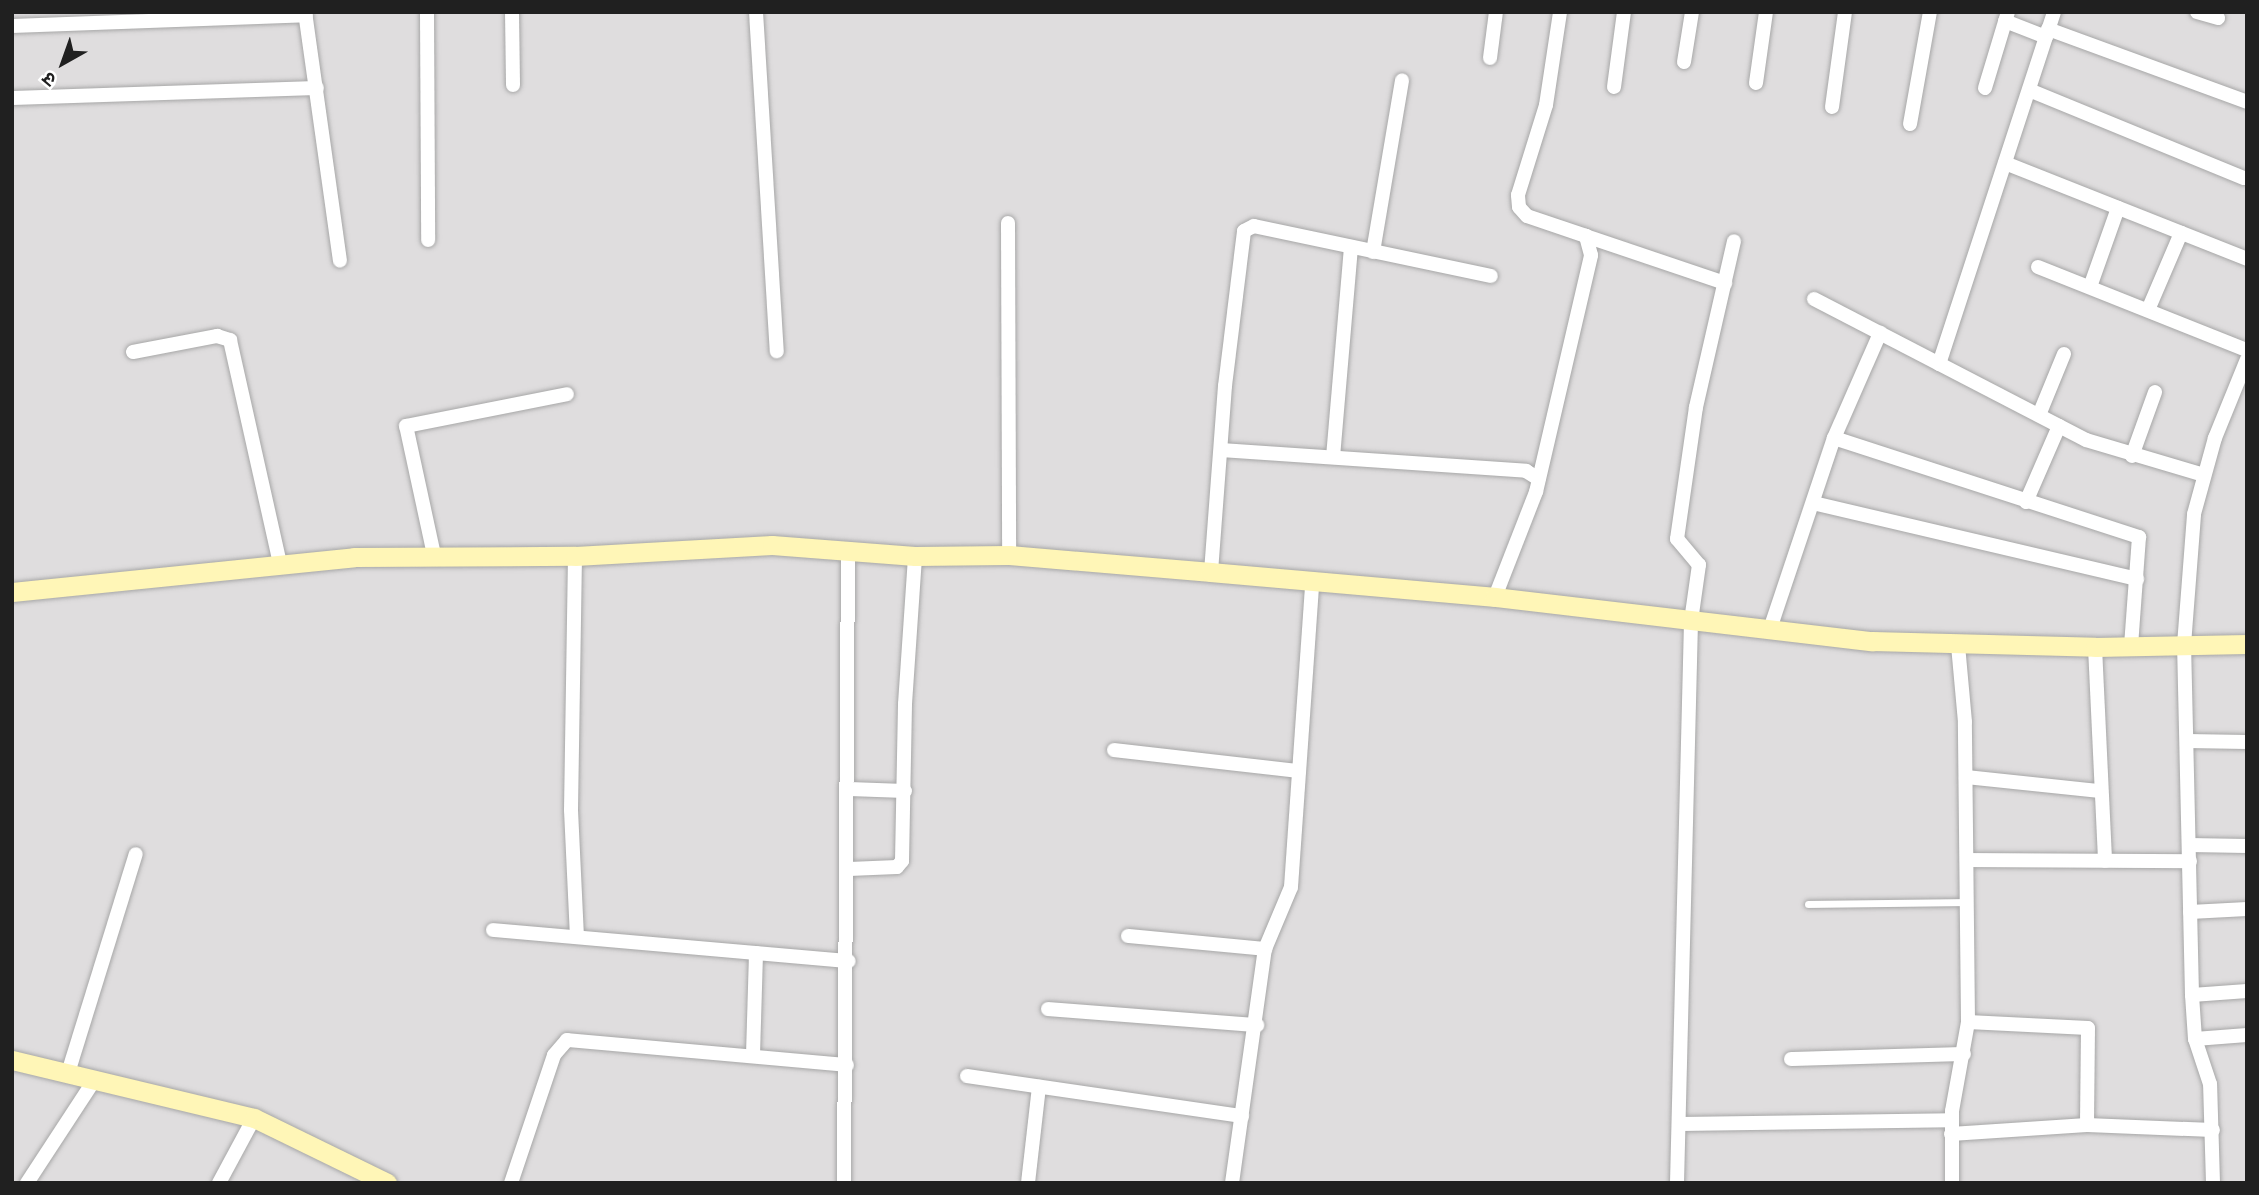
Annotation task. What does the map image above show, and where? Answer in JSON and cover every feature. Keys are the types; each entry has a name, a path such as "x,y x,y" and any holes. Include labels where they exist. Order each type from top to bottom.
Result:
{"street":[{"path":"426,12 428,240"},
{"path":"512,12 513,85"},
{"path":"756,12 777,351"},
{"path":"1490,58 1496,12"},
{"path":"1560,12 1546,105 1518,195 1519,207 1527,216 1725,283"},
{"path":"1614,87 1624,12"},
{"path":"1684,62 1692,12"},
{"path":"1756,83 1766,12"},
{"path":"1832,107 1845,12"},
{"path":"1910,124 1930,12"},
{"path":"1939,364 2054,12"},
{"path":"2197,12 2218,18"},
{"path":"12,26 305,14 340,261"},
{"path":"1985,88 2006,17 2247,102"},
{"path":"1373,252 1402,80"},
{"path":"12,98 317,88"},
{"path":"2028,90 2244,178"},
{"path":"2004,163 2247,259"},
{"path":"2090,287 2118,208"},
{"path":"1008,223 1009,555"},
{"path":"1211,572 1240,237 1254,226 1491,276"},
{"path":"2148,310 2181,233"},
{"path":"1495,597 1539,479 1591,255 1586,236"},
{"path":"1677,1183 1691,621 1699,562 1678,545 1676,539 1696,407 1734,241"},
{"path":"1333,457 1351,247"},
{"path":"2038,267 2247,350"},
{"path":"1814,299 2059,426 2132,456 2204,475"},
{"path":"1770,629 1834,438 1880,333"},
{"path":"133,352 216,336 230,340 280,563"},
{"path":"2039,415 2064,354"},
{"path":"2213,1183 2210,1084 2195,1039 2192,995 2185,645 2190,555 2204,475 2247,359"},
{"path":"2132,456 2155,391"},
{"path":"434,555 406,426 567,394"},
{"path":"2026,502 2059,426"},
{"path":"1834,438 2139,537 2131,646"},
{"path":"1222,450 1526,471 1539,479"},
{"path":"1813,503 2137,579"},
{"path":"12,592 280,563 434,555 575,556 772,545 915,556 1009,555 1211,572 1312,583 1495,597 1691,621 1958,645 2247,645"},
{"path":"844,1183 849,961 848,551"},
{"path":"575,556 571,810 577,937"},
{"path":"849,869 901,864 915,556"},
{"path":"1231,1183 1265,949 1290,887 1312,583"},
{"path":"1952,1183 1951,1127 1968,1022 1966,777 1958,645"},
{"path":"2095,647 2105,861"},
{"path":"2187,741 2247,742"},
{"path":"1114,750 1299,771"},
{"path":"1966,777 2100,791"},
{"path":"849,789 905,791"},
{"path":"2189,845 2247,846"},
{"path":"68,1073 136,854"},
{"path":"1967,860 2190,861"},
{"path":"2190,912 2247,909"},
{"path":"494,930 849,961"},
{"path":"1128,936 1265,949"},
{"path":"754,1055 756,953"},
{"path":"2192,995 2247,991"},
{"path":"1048,1009 1256,1025"},
{"path":"1968,1022 2088,1028 2087,1125"},
{"path":"2195,1039 2247,1035"},
{"path":"511,1183 554,1055 567,1040 847,1065"},
{"path":"1791,1059 1964,1054"},
{"path":"12,1060 68,1073 93,1082 254,1118 387,1183"},
{"path":"967,1076 1242,1116"},
{"path":"27,1183 93,1082"},
{"path":"1028,1183 1039,1087"},
{"path":"219,1183 254,1118"},
{"path":"1680,1124 1951,1127 2087,1125 2213,1130"}],"lane":[{"path":"1808,904 1968,902"}],"shaded area":[{"path":"12,12 2247,12 2247,1183 12,1183"}]}
